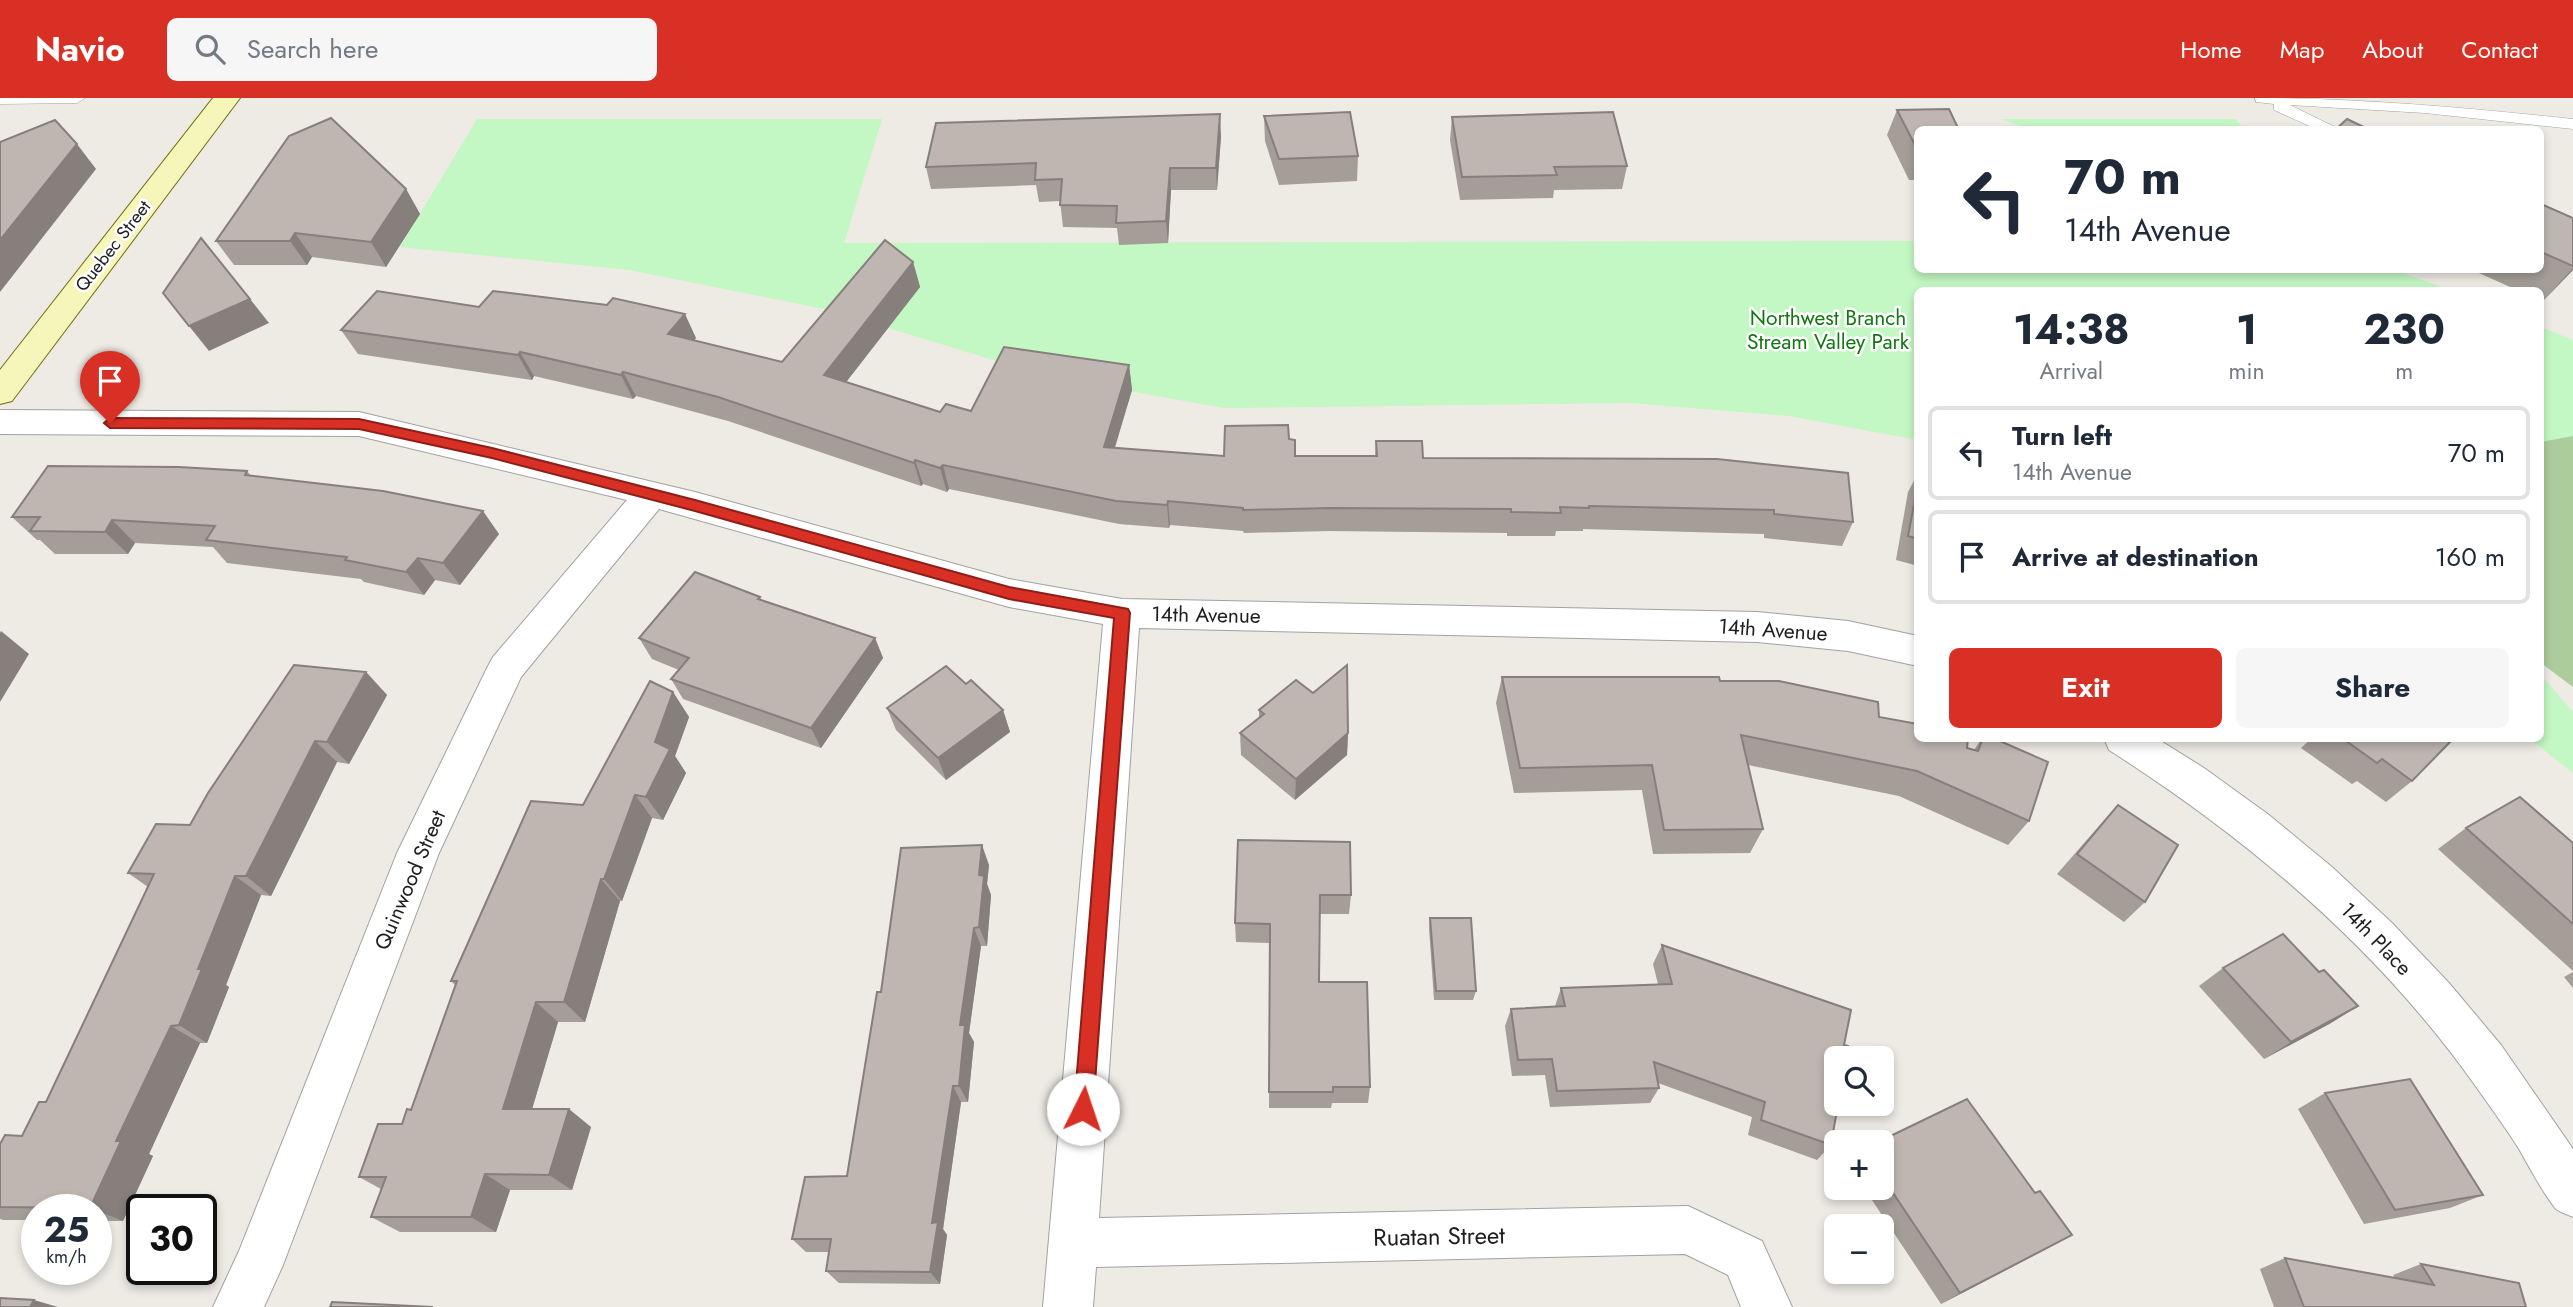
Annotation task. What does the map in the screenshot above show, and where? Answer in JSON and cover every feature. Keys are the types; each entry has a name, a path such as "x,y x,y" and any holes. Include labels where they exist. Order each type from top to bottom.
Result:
{"street":[{"name":"Quebec Street","path":"0,393 227,98"},
{"name":"14th Avenue","path":"0,422 359,424 492,453 652,494 828,541 918,570 1009,593 1122,613 1744,626 1848,636 1914,650"},
{"name":"Quinwood Street","path":"238,1307 258,1265 418,853 506,668 652,494"},
{"path":"1068,1307 1122,613"},
{"name":"14th Place","path":"2130,742 2230,810 2347,907 2428,994 2500,1080 2553,1158 2573,1193"},
{"name":"Ruatan Street","path":"1073,1243 1688,1230 1745,1258 1767,1307"}],"lane":[{"path":"0,99 77,98"},
{"path":"2261,98 2354,106 2425,108 2573,124"},
{"path":"2261,98 2324,126"},
{"path":"2346,126 2354,106"}],"green space":[{"name":"Northwest Branch Stream Valley Park","path":"477,119 882,119 844,243 1914,241 1914,273 2404,273 2441,287 1914,287 1914,439 1789,416 1630,403 1224,408 1046,376 829,310 629,270 400,247"},
{"path":"2001,119 2236,119 2241,126 2020,126"},
{"path":"2544,328 2573,340 2573,436 2544,441"},
{"path":"2544,350 2573,361 2573,687 2544,665"},
{"path":"2544,678 2573,712 2573,773 2534,742 2544,742"}],"building":[{"path":"1949,109 1957,126 1914,126 1914,143 1897,110"},
{"path":"1350,112 1358,156 1279,159 1264,116"},
{"path":"1613,112 1627,166 1554,167 1557,175 1462,177 1452,117"},
{"path":"1220,114 1216,168 1170,168 1166,221 1116,223 1117,206 1060,205 1062,179 1035,180 1036,163 926,167 936,123"},
{"path":"331,118 406,189 371,242 295,233 290,241 216,241 289,136"},
{"path":"2347,119 2362,126 2339,126"},
{"path":"55,120 77,144 0,240 0,142"},
{"path":"2544,205 2573,218 2573,266 2544,253"},
{"path":"201,238 250,299 189,326 163,293"},
{"path":"885,240 913,262 824,375 940,412 946,404 971,411 1004,347 1129,365 1104,447 1224,456 1225,426 1288,425 1289,439 1295,440 1295,456 1377,456 1376,441 1422,441 1423,458 1717,459 1848,473 1853,522 1774,514 1774,510 1589,506 1560,507 1561,513 1511,512 1511,509 1243,510 1168,501 1167,505 1116,501 943,465 940,468 915,460 914,463 718,397 623,372 621,375 520,352 518,355 341,330 377,291 479,307 493,291 607,305 613,298 685,314 668,334 782,362"},
{"path":"48,466 179,467 247,471 245,475 383,491 483,511 443,563 418,558 406,572 345,560 347,557 206,540 215,526 112,520 105,532 30,531 40,517 12,517"},
{"path":"1914,505 1914,538 1908,536"},
{"path":"695,572 760,597 758,599 875,638 811,728 671,679 689,658 639,638"},
{"path":"294,665 366,672 327,742 315,741 246,876 235,876 179,1025 171,1026 116,1141 121,1141 96,1194 21,1194 21,1207 0,1207 0,1144 5,1135 22,1136 39,1102 46,1102 154,874 128,873 156,824 190,825 208,793"},
{"path":"1347,665 1348,733 1296,779 1240,733 1264,714 1259,710 1296,680 1313,693"},
{"path":"946,666 966,684 971,680 1003,710 938,758 887,708"},
{"path":"1502,677 1719,677 1720,681 1779,681 1878,702 1879,717 1914,723 1914,742 1968,742 1967,748 1978,751 1981,742 2002,742 2048,762 2029,821 1917,771 1741,735 1763,829 1664,830 1652,765 1520,768"},
{"path":"650,681 673,692 655,742 670,749 646,797 635,795 604,879 601,879 564,1002 536,1002 503,1109 569,1109 549,1175 485,1174 471,1217 371,1217 386,1177 359,1177 378,1124 402,1124 407,1109 411,1110 457,981 451,981 531,801 583,805"},
{"path":"2348,742 2450,742 2412,781 2382,759 2377,763"},
{"path":"2520,797 2573,843 2573,924 2466,828"},
{"path":"2118,805 2178,845 2145,902 2077,854"},
{"path":"1238,840 1350,842 1351,895 1320,895 1319,982 1367,982 1370,1087 1333,1087 1333,1092 1269,1092 1270,924 1235,923"},
{"path":"982,845 979,875 984,876 979,927 974,928 960,1025 965,1025 959,1086 953,1086 932,1223 938,1222 930,1272 826,1271 831,1239 792,1239 805,1177 847,1176 877,992 881,992 901,848"},
{"path":"1430,918 1471,918 1476,991 1436,991"},
{"path":"2283,934 2319,972 2324,970 2358,1006 2291,1042 2223,968"},
{"path":"1662,945 1851,1010 1844,1045 1848,1046 1824,1046 1824,1116 1836,1116 1834,1130 1824,1130 1824,1142 1761,1120 1765,1102 1654,1062 1659,1088 1557,1091 1552,1059 1518,1060 1511,1009 1565,1006 1561,988 1672,984"},
{"path":"2410,1079 2483,1195 2395,1210 2325,1093"},
{"path":"1967,1099 2035,1193 2040,1191 2072,1235 1960,1293 1894,1194 1894,1134"},
{"path":"2285,1258 2434,1285 2421,1264 2519,1283 2526,1307 2304,1307"},
{"path":"0,1298 34,1300 30,1307 0,1307"},
{"path":"332,1302 433,1307 330,1307"}],"route":[{"path":"110,423 359,424 492,453 695,505 828,541 918,570 1009,593 1122,613 1083,1109"}]}
